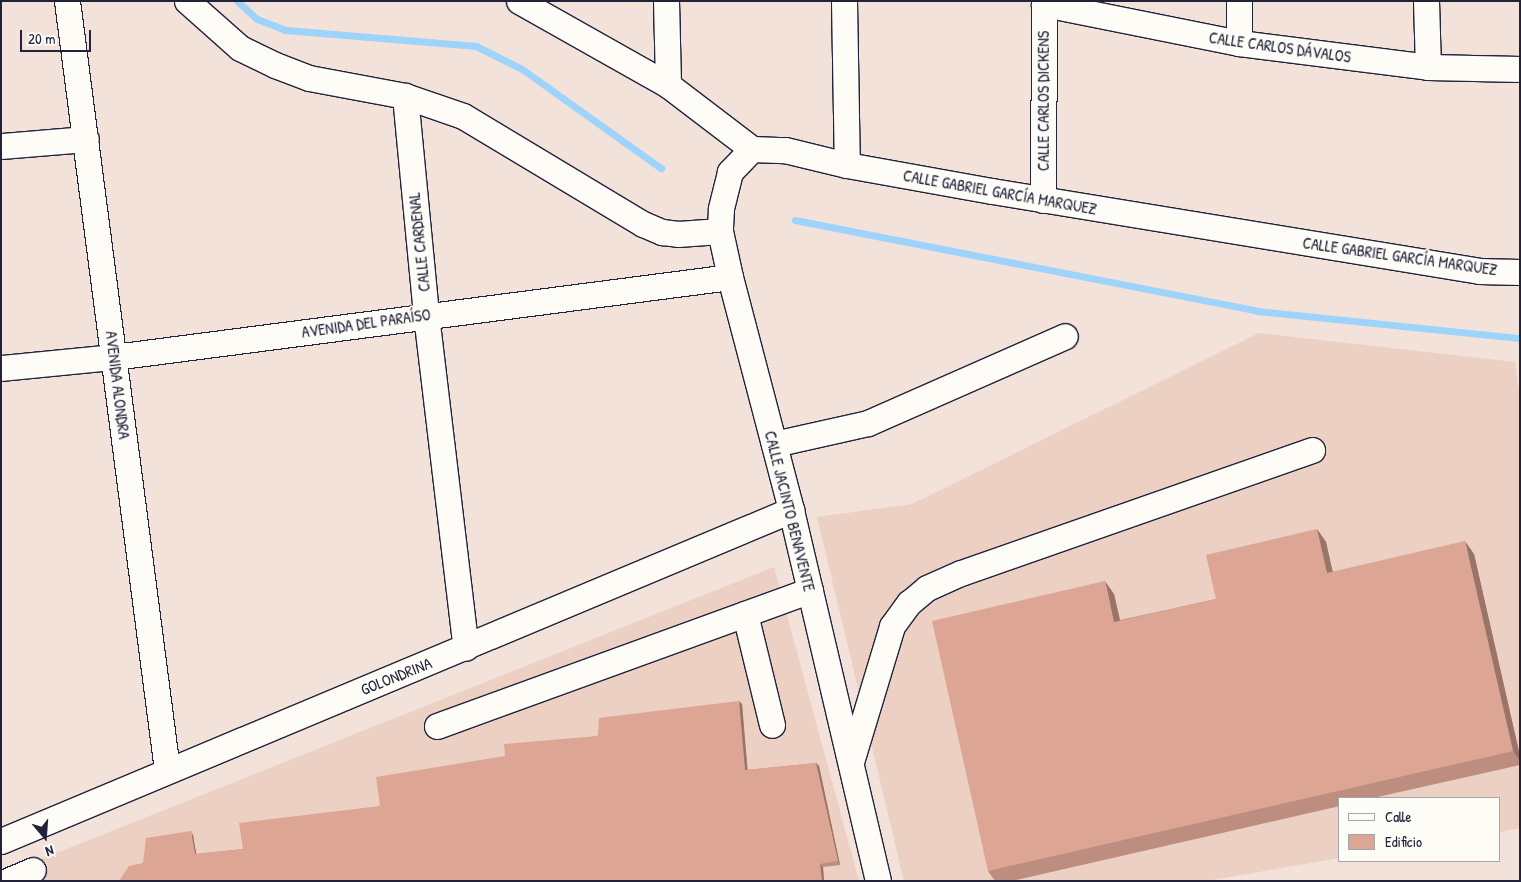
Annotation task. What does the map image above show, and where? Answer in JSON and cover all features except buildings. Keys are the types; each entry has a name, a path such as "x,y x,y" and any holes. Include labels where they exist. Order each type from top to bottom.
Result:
{"street":[{"name":"AVENIDA ALONDRA","path":"67,1 167,770"},
{"path":"188,1 240,48 275,65 309,78 404,96 463,116 644,224 662,232 678,234 720,231"},
{"path":"666,1 668,85"},
{"path":"844,1 847,165"},
{"path":"1238,43 1239,1"},
{"path":"1426,1 1428,67"},
{"path":"520,2 668,85 752,149"},
{"name":"CALLE CARLOS DÁVALOS","path":"1044,2 1238,43 1428,67 1520,69"},
{"name":"CALLE CARLOS DICKENS","path":"1043,200 1044,2"},
{"name":"CALLE CARDENAL","path":"404,96 426,315 466,648"},
{"path":"1,146 86,139"},
{"name":"CALLE GABRIEL GARCÍA MARQUEZ","path":"752,149 785,150 847,165 1043,200 1479,271 1520,272"},
{"name":"CALLE JACINTO BENAVENTE","path":"752,149 730,172 721,209 720,231 730,277 791,510 878,881"},
{"name":"AVENIDA DEL PARAÍSO","path":"1,368 114,357 730,277"},
{"path":"774,444 868,423 1065,336"},
{"path":"850,762 892,626 909,603 927,588 961,573 1312,450"},
{"name":"GOLONDRINA","path":"1,841 167,770 466,648 791,510"},
{"path":"437,726 810,590"},
{"path":"745,614 772,725"},
{"path":"7,881 33,870"}],"shaded area":[{"path":"1259,333 1515,362 1520,399 1520,828 1501,832 1501,797 1338,797 1338,858 1206,881 904,881 817,517 912,504"},
{"path":"774,567 859,881 1,881 1,875"}],"waterway":[{"path":"237,1 257,19 286,30 476,46 522,69 661,168"},
{"path":"795,220 1257,311 1520,338"}]}
